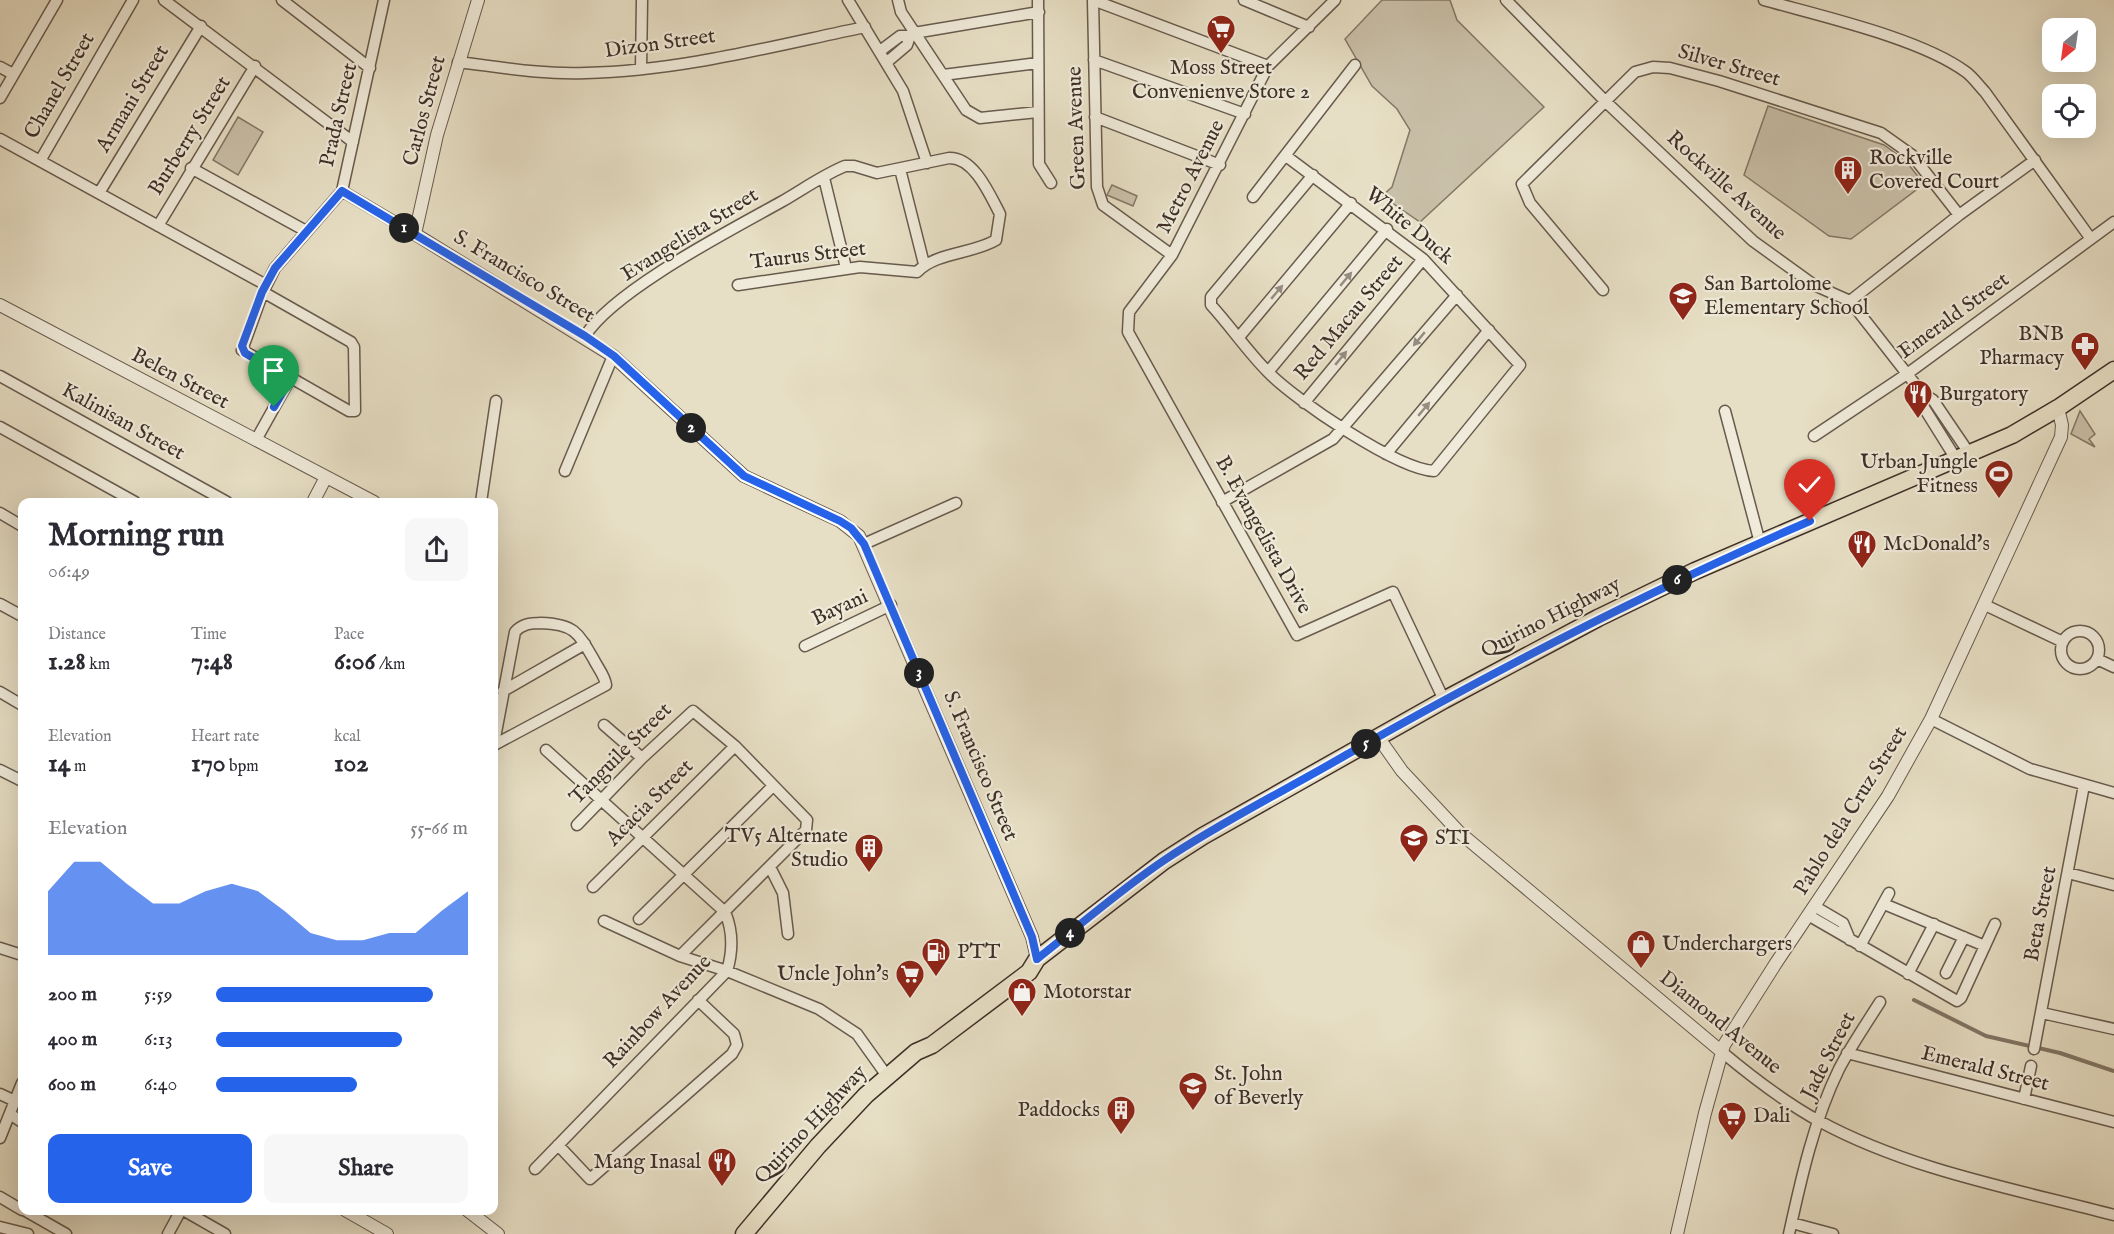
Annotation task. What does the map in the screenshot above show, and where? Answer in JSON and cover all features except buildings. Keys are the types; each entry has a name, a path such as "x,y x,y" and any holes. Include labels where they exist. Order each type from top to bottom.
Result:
{"main road":[{"name":"Quirino Highway","path":"744,1234 845,1115 916,1052 927,1037 1023,963 1037,959 1173,854 1444,700 1598,618 1760,543 2012,435 2058,408 2114,370"}],"street":[{"path":"0,98 57,0"},
{"name":"Chanel Street","path":"40,160 133,0"},
{"path":"164,0 255,66 352,142"},
{"path":"282,0 370,68"},
{"name":"Prada Street","path":"290,379 242,350 264,288 275,268 342,191 384,0"},
{"name":"Carlos Street","path":"415,234 437,135 478,0"},
{"path":"641,69 642,0"},
{"path":"848,0 887,62 911,110 927,163"},
{"path":"898,0 912,34 966,110 975,116 1038,112"},
{"path":"1038,0 1039,164 1051,183"},
{"path":"1093,0 1269,66"},
{"name":"Green Avenue","path":"1093,0 1099,200 1108,210 1172,255"},
{"path":"1244,0 1263,3 1309,27"},
{"name":"Metro Avenue","path":"1146,288 1172,255 1269,66 1335,0"},
{"name":"Rockville Avenue","path":"1506,0 1606,102 1752,241 1814,285 1850,301 1922,393 1934,400 1963,456"},
{"path":"1764,0 1893,38 1941,58 1966,72 1985,92 2091,239"},
{"path":"880,51 900,36 1039,12"},
{"name":"Armani Street","path":"99,193 201,26"},
{"name":"Dizon Street","path":"458,62 556,73 641,69 699,61 865,27"},
{"path":"887,62 907,45 912,34"},
{"path":"1094,60 1245,114"},
{"path":"943,75 1038,63"},
{"path":"1253,197 1356,65"},
{"path":"0,66 13,74"},
{"name":"Burberry Street","path":"158,226 191,168 255,66"},
{"name":"Silver Street","path":"1603,290 1530,203 1522,184 1635,72 1653,67 1670,68 1740,88 1881,133 1912,155 1959,215"},
{"path":"1095,117 1220,165"},
{"path":"0,139 158,226 264,288 353,344 355,411 349,411 290,379 256,441"},
{"name":"White Duck","path":"1286,156 1387,229 1423,259 1520,365 1434,471 1386,454"},
{"name":"Evangelista Street","path":"585,336 597,321 651,280 824,178 850,166 877,173 952,158 960,159"},
{"name":"Taurus Street","path":"738,285 846,268 871,267 913,272 924,264 983,248 996,240 1000,214 973,170 960,159"},
{"path":"1850,301 1959,215 2035,160"},
{"path":"191,168 306,231"},
{"path":"900,169 924,264"},
{"path":"1313,175 1210,302 1268,372 1304,403 1386,454 1489,330"},
{"path":"824,178 846,268"},
{"name":"S. Francisco Street","path":"342,191 585,336 614,356 744,476 840,521 855,532 864,544 891,605 1032,937 1037,959"},
{"path":"1239,337 1351,203"},
{"name":"Emerald Street","path":"1814,436 1908,374 2114,222"},
{"path":"1268,372 1387,229"},
{"name":"Red Macau Street","path":"1304,403 1423,259"},
{"name":"B. Evangelista Drive","path":"1146,288 1129,312 1128,332 1297,635 1394,592 1444,700"},
{"path":"1222,502 1333,439 1457,295"},
{"name":"Belen Street","path":"0,305 366,498"},
{"path":"565,471 614,356"},
{"name":"Kalinisan Street","path":"0,376 220,498"},
{"path":"482,498 496,401"},
{"name":"Pablo dela Cruz Street","path":"1677,1234 1722,1052 1751,1002 1893,788 1931,719 2061,437 2062,425 2058,408"},
{"path":"1725,411 1760,543"},
{"path":"0,427 128,498"},
{"path":"315,498 326,477"},
{"path":"864,544 956,503"},
{"path":"0,513 18,524"},
{"path":"0,604 18,614"},
{"name":"Bayani","path":"805,646 891,605"},
{"path":"1985,605 2063,642"},
{"path":"498,720 515,632 525,624 566,625 574,630 585,644 606,685 498,742"},
{"path":"2079,631 2091,635 2098,646 2097,659 2087,668 2074,668 2061,655 2063,642 2072,633 2079,631"},
{"path":"503,691 585,644"},
{"path":"2097,659 2114,667"},
{"path":"0,692 18,703"},
{"name":"Tanguile Street","path":"577,825 642,758 693,711 735,746"},
{"path":"1931,719 2030,769 2114,794"},
{"path":"604,725 642,758"},
{"name":"Diamond Avenue","path":"1378,737 1408,777 1459,832 1750,1075 1819,1121 1893,1154 1946,1171 2114,1215"},
{"path":"680,956 770,867 808,824 735,746"},
{"name":"Acacia Street","path":"593,887 735,746"},
{"path":"546,750 725,912"},
{"path":"0,770 18,779"},
{"name":"Beta Street","path":"2034,1049 2084,785"},
{"path":"639,919 772,786"},
{"path":"770,867 783,893 788,934"},
{"path":"2068,873 2114,885"},
{"path":"1855,943 1890,893"},
{"path":"1884,904 1985,946"},
{"path":"1811,911 1843,923 1855,943 1957,1001 1995,924"},
{"name":"Rainbow Avenue","path":"536,1169 727,971 732,951 731,925 725,912"},
{"path":"604,921 680,956 727,971 819,1010 848,1026 857,1034 887,1076"},
{"path":"1908,974 1934,924"},
{"path":"1946,973 1964,937"},
{"path":"0,948 18,954"},
{"path":"558,1145 590,1179 732,1054 737,1045 734,1034 698,1000"},
{"name":"Jade Street","path":"1790,1229 1819,1121 1847,1053 1880,1002"},
{"path":"2042,1013 2114,1029"},
{"name":"Emerald Street","path":"1847,1053 2114,1122"},
{"path":"2024,1099 2031,1066"},
{"path":"0,1138 18,1093"},
{"path":"0,1094 15,1101"},
{"path":"10,1114 18,1119"},
{"path":"0,1197 18,1207"},
{"path":"32,1215 66,1234"},
{"path":"168,1234 179,1215"},
{"path":"191,1215 225,1234"},
{"path":"354,1215 387,1234"},
{"path":"473,1215 498,1234"},
{"path":"0,1227 28,1234"},
{"path":"1790,1229 1833,1234"}],"shaded area":[{"path":"1382,0 1450,0 1457,20 1544,107 1420,222 1382,196 1392,187 1410,130 1397,109 1372,86 1345,39"},
{"path":"1768,106 1884,145 1905,160 1924,184 1851,239 1829,236 1744,175"},
{"path":"238,117 263,132 238,175 213,160"},
{"path":"1112,185 1137,196 1133,206 1107,195"},
{"path":"2080,411 2095,434 2089,439 2095,447 2071,434"}],"waterway":[{"path":"1914,1000 1986,1036 2060,1053 2114,1071"}],"place":[{"name":"Moss Street Convenienve Store 2","path":"1221,54"},
{"name":"Rockville Covered Court","path":"1848,196"},
{"name":"San Bartolome Elementary School","path":"1683,322"},
{"name":"BNB Pharmacy","path":"2085,372"},
{"name":"Burgatory","path":"1918,420"},
{"name":"Urban Jungle Fitness","path":"1999,500"},
{"name":"McDonald's","path":"1862,570"},
{"name":"STI","path":"1414,864"},
{"name":"TV5 Alternate Studio","path":"869,874"},
{"name":"Underchargers","path":"1641,970"},
{"name":"PTT","path":"936,978"},
{"name":"Uncle John's","path":"910,1000"},
{"name":"Motorstar","path":"1022,1018"},
{"name":"St. John of Beverly","path":"1193,1112"},
{"name":"Paddocks","path":"1121,1136"},
{"name":"Dali","path":"1732,1142"},
{"name":"Mang Inasal","path":"722,1188"}],"route":[{"path":"274,407 290,379 245,353 242,346 262,292 275,268 342,191 585,336 614,356 744,476 840,521 859,536 1032,937 1037,959 1164,861 1203,836 1444,700 1598,618 1695,571 1810,521"}]}
